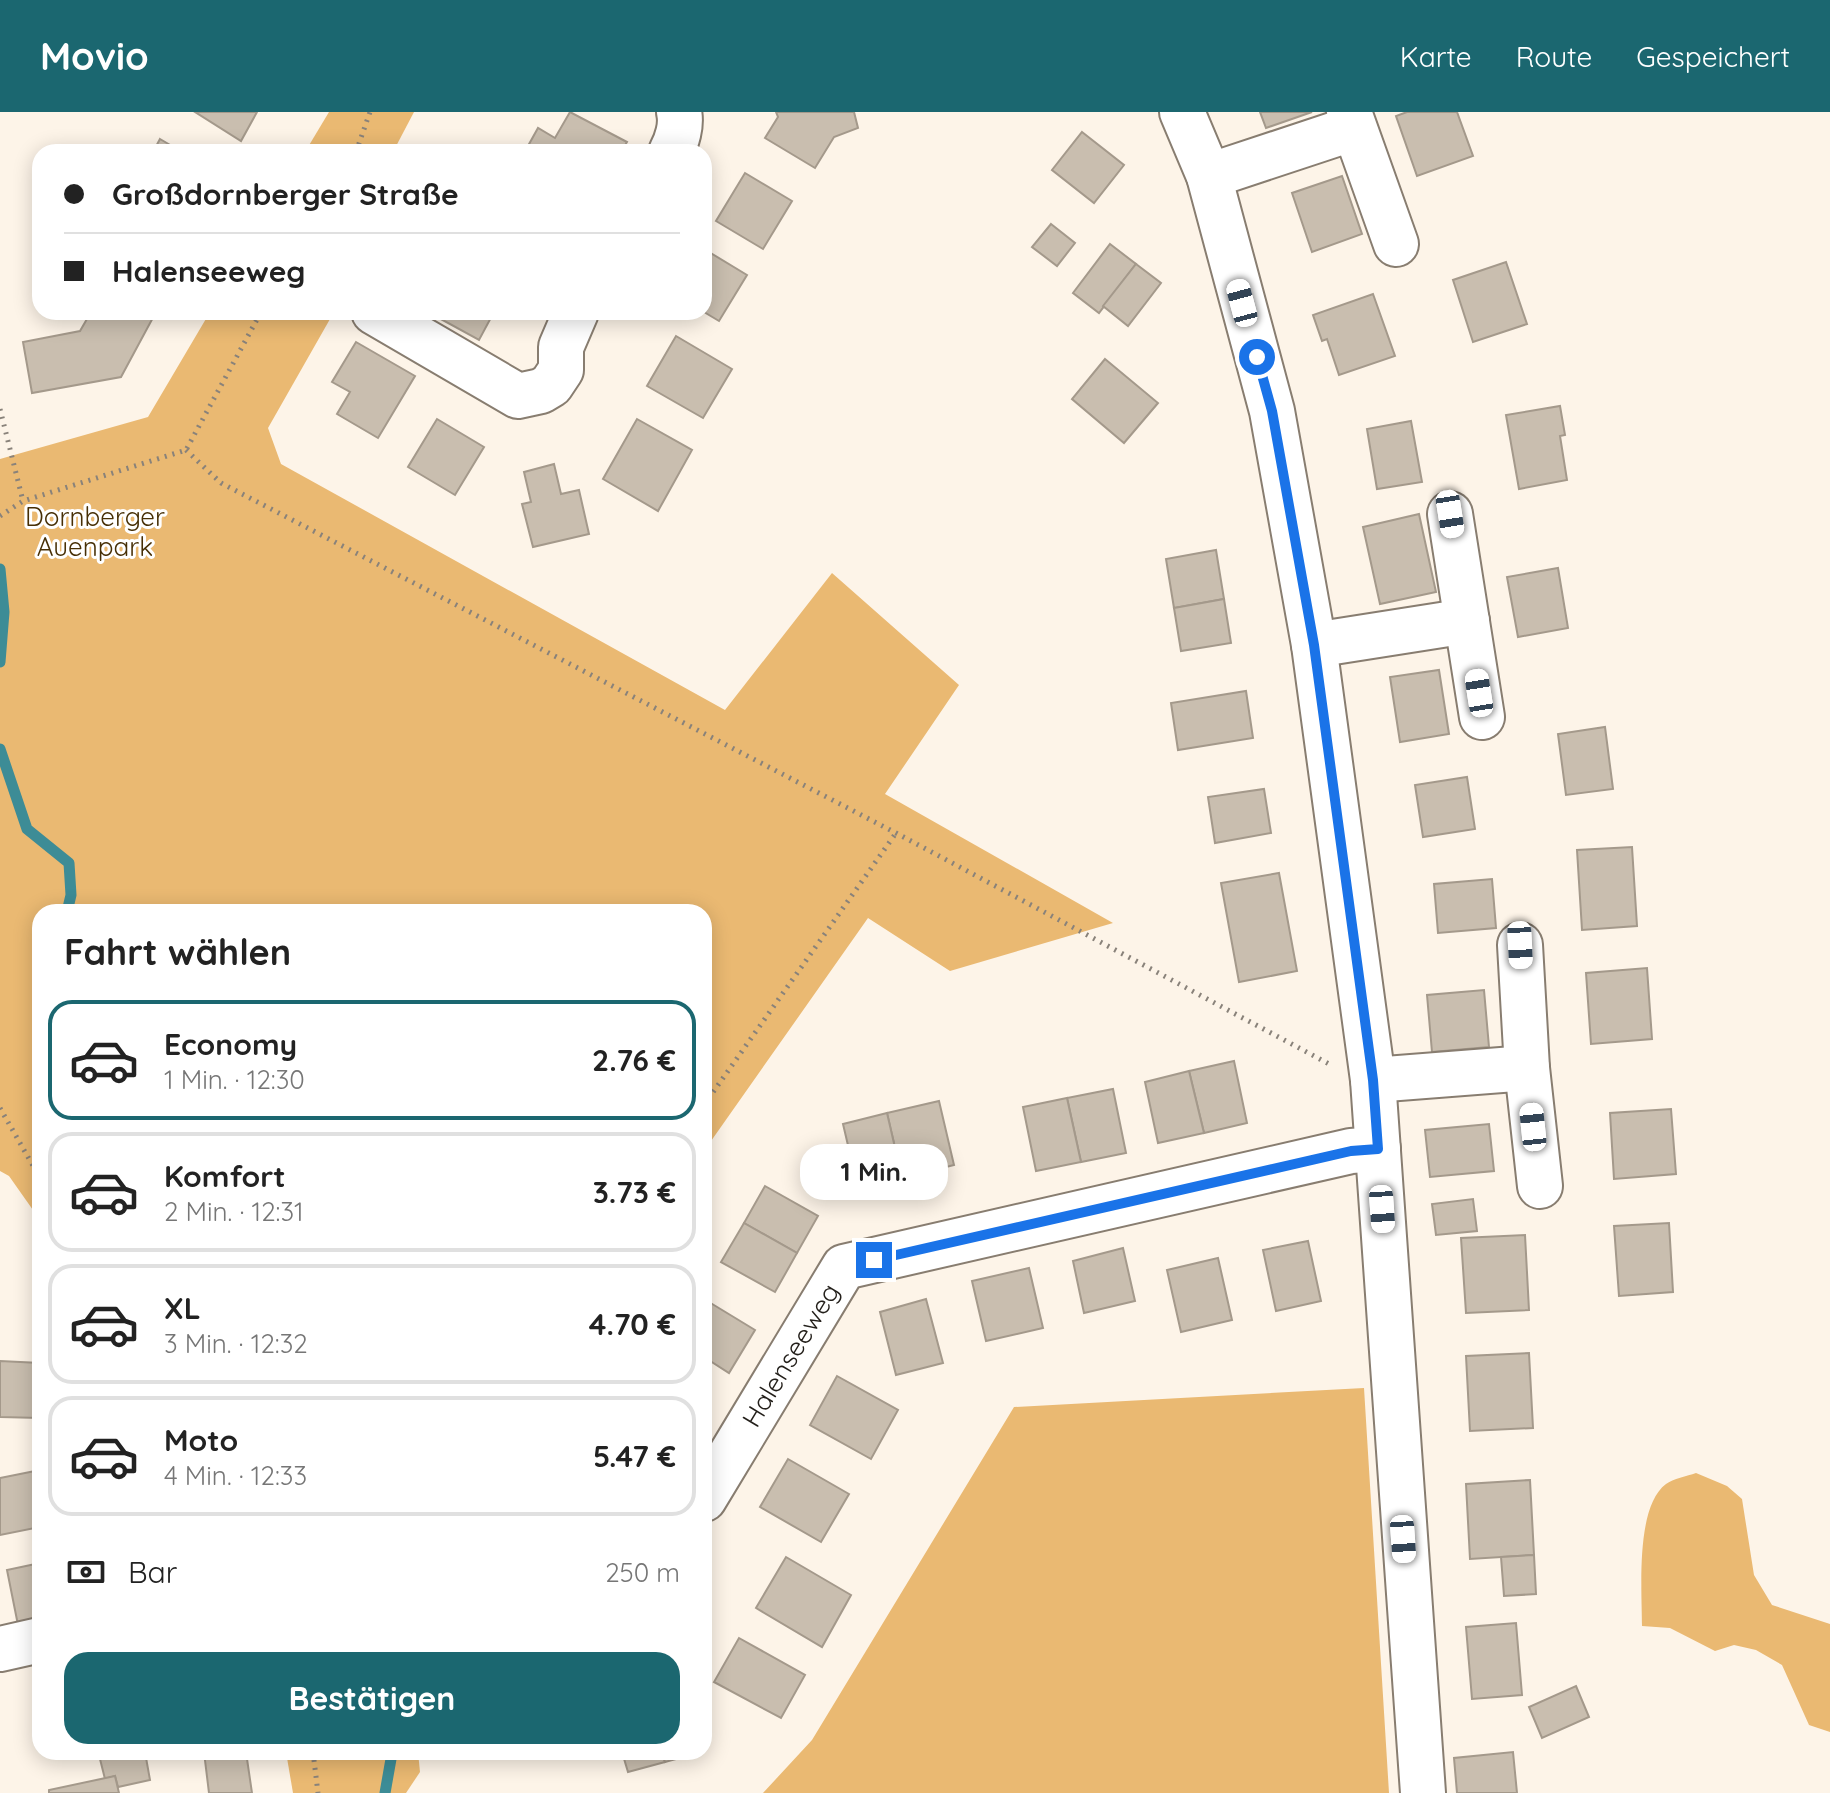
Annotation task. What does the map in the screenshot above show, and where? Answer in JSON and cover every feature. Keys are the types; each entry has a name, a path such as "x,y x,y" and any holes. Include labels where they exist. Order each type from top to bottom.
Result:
{"street":[{"path":"675,144 679,112"},
{"path":"1182,112 1209,176 1272,411 1314,645 1373,1080 1423,1793"},
{"path":"1209,176 1352,120 1396,244"},
{"path":"388,320 518,396 541,391 551,385 561,370 561,347 573,320"},
{"path":"1450,514 1482,717"},
{"path":"1314,645 1467,621"},
{"path":"1520,945 1527,1068 1540,1186"},
{"path":"1373,1080 1527,1068"},
{"name":"Halenseeweg","path":"712,1486 844,1267 1336,1154 1378,1149"},
{"path":"0,1649 32,1642"}],"path":[{"path":"359,144 370,112"},
{"path":"0,516 23,501 186,450 257,320"},
{"path":"0,409 23,501"},
{"path":"186,450 221,483 896,833 1349,1075 1373,1080"},
{"path":"712,1094 896,833"},
{"path":"0,1108 32,1164"},
{"path":"314,1760 318,1793"}],"green space":[{"path":"329,112 414,112 397,144 310,144"},
{"name":"Dornberger Auenpark","path":"205,320 329,320 268,428 281,464 725,710 832,573 959,685 885,794 1113,923 950,971 868,918 712,1140 712,904 32,904 32,1209 9,1176 0,1171 0,459 148,417"},
{"path":"1364,1388 1389,1793 763,1793 812,1740 1014,1407"},
{"path":"1696,1473 1727,1486 1742,1499 1754,1575 1772,1605 1830,1624 1830,1732 1809,1725 1782,1665 1756,1650 1734,1645 1715,1651 1670,1628 1642,1626 1642,1550 1649,1511 1656,1495 1666,1484"},
{"path":"287,1760 419,1760 420,1772 406,1793 293,1793"}],"building":[{"path":"195,112 257,112 241,141"},
{"path":"570,112 627,142 529,144 538,128 555,138"},
{"path":"776,112 854,112 858,128 834,137 815,168 765,138 778,117"},
{"path":"1260,112 1312,112 1266,128"},
{"path":"1407,112 1457,112 1473,156 1417,176 1396,116"},
{"path":"1082,132 1124,165 1094,203 1052,170"},
{"path":"745,173 792,201 763,249 716,221"},
{"path":"1342,176 1362,234 1312,252 1292,193"},
{"path":"1051,224 1075,243 1057,266 1032,247"},
{"path":"1110,244 1136,264 1099,313 1073,293"},
{"path":"712,254 747,275 719,321 712,317"},
{"path":"1506,262 1527,324 1473,342 1453,280"},
{"path":"1136,264 1161,283 1128,326 1103,306"},
{"path":"1373,294 1395,356 1339,375 1327,339 1322,341 1313,315"},
{"path":"86,320 152,320 121,377 32,393 23,342 80,331"},
{"path":"443,320 490,320 479,340"},
{"path":"676,336 732,369 703,418 647,386"},
{"path":"356,342 415,376 378,438 337,414 350,392 332,382"},
{"path":"1105,359 1158,403 1124,443 1072,399"},
{"path":"1560,406 1565,435 1560,436 1567,480 1519,489 1506,415"},
{"path":"437,419 484,447 455,495 408,467"},
{"path":"637,419 692,450 658,511 603,479"},
{"path":"1411,421 1422,482 1377,489 1367,429"},
{"path":"554,464 561,494 579,490 589,534 533,547 522,504 531,502 524,472"},
{"path":"1419,514 1436,592 1380,604 1363,527"},
{"path":"1216,550 1224,599 1174,608 1166,559"},
{"path":"1558,568 1568,628 1518,637 1507,577"},
{"path":"1224,599 1231,643 1181,651 1174,608"},
{"path":"1439,670 1449,734 1400,742 1390,677"},
{"path":"1246,691 1253,738 1178,750 1171,703"},
{"path":"1605,727 1613,789 1566,795 1558,734"},
{"path":"1467,777 1475,829 1423,837 1415,785"},
{"path":"1264,789 1271,833 1215,843 1208,797"},
{"path":"1632,847 1637,926 1582,930 1577,850"},
{"path":"1279,873 1297,971 1239,982 1221,883"},
{"path":"1492,879 1496,928 1438,933 1434,884"},
{"path":"1647,968 1652,1039 1591,1044 1586,973"},
{"path":"1484,990 1489,1047 1432,1052 1427,995"},
{"path":"1234,1061 1247,1123 1204,1133 1189,1071"},
{"path":"1189,1071 1204,1133 1158,1143 1145,1082"},
{"path":"1113,1089 1126,1153 1081,1162 1067,1098"},
{"path":"1067,1098 1081,1162 1036,1171 1023,1107"},
{"path":"939,1101 954,1165 902,1178 887,1113"},
{"path":"1671,1109 1676,1174 1614,1179 1610,1113"},
{"path":"887,1113 902,1178 858,1188 843,1124"},
{"path":"1489,1124 1494,1171 1430,1177 1425,1130"},
{"path":"765,1186 818,1216 797,1253 744,1223"},
{"path":"1473,1199 1477,1231 1436,1235 1432,1204"},
{"path":"744,1223 797,1253 775,1292 721,1262"},
{"path":"1669,1223 1673,1292 1619,1296 1614,1226"},
{"path":"1525,1235 1529,1310 1466,1313 1461,1238"},
{"path":"1308,1241 1321,1301 1276,1311 1263,1250"},
{"path":"1123,1248 1135,1301 1084,1313 1073,1261"},
{"path":"1218,1258 1232,1320 1181,1332 1167,1270"},
{"path":"1029,1268 1043,1328 986,1341 972,1281"},
{"path":"926,1299 943,1363 896,1375 880,1312"},
{"path":"712,1304 755,1330 729,1373 712,1362"},
{"path":"1529,1353 1533,1428 1470,1431 1466,1356"},
{"path":"0,1361 32,1363 32,1418 0,1417"},
{"path":"837,1376 898,1410 871,1459 810,1425"},
{"path":"788,1459 849,1494 821,1542 760,1507"},
{"path":"32,1472 32,1529 0,1535 0,1478"},
{"path":"1530,1480 1534,1555 1470,1559 1466,1484"},
{"path":"1534,1555 1536,1594 1504,1596 1501,1557"},
{"path":"786,1557 851,1595 822,1647 756,1608"},
{"path":"32,1565 32,1622 18,1625 7,1570"},
{"path":"1516,1623 1522,1695 1472,1699 1466,1627"},
{"path":"739,1638 805,1675 781,1718 714,1682"},
{"path":"1576,1686 1589,1717 1542,1738 1529,1707"},
{"path":"1513,1752 1517,1793 1457,1793 1454,1758"},
{"path":"100,1760 146,1760 150,1780 118,1787 115,1776 105,1779"},
{"path":"205,1760 247,1760 252,1793 209,1793"},
{"path":"624,1760 665,1762 628,1772"},
{"path":"115,1776 119,1793 49,1793 49,1790"}],"waterway":[{"path":"0,569 4,612 0,662"},
{"path":"0,749 27,829 69,863 69,904"},
{"path":"385,1793 391,1760"}],"route":[{"path":"874,1260 1351,1151 1378,1149 1373,1080 1314,645 1272,411 1257,357"}]}
